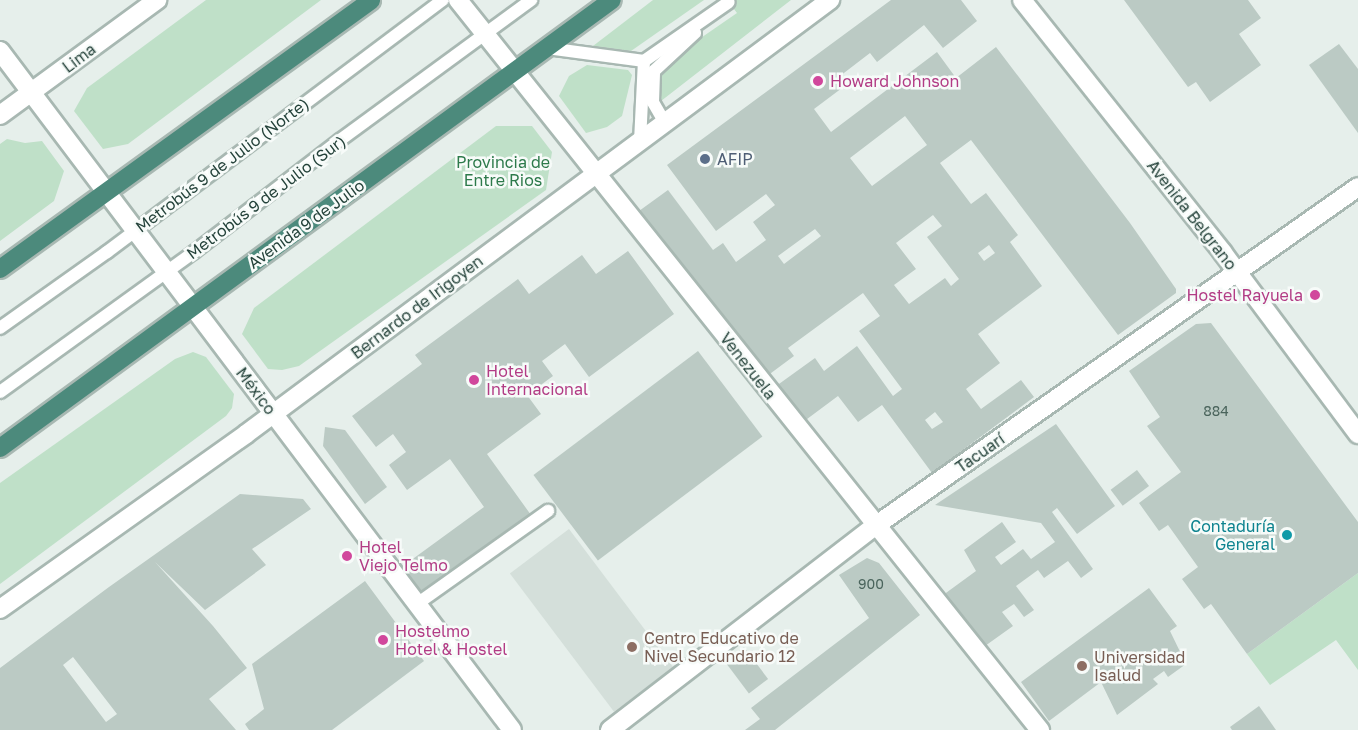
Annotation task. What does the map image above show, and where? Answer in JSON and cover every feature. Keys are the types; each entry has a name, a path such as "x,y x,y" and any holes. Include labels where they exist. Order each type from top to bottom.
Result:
{"highway":[{"path":"0,270 371,0"},
{"name":"Avenida 9 de Julio","path":"0,448 612,0"}],"street":[{"name":"Lima","path":"0,115 157,0"},
{"name":"Venezuela","path":"458,0 875,526 1040,730"},
{"name":"Bernardo de Irigoyen","path":"0,609 273,414 830,0"},
{"name":"Avenida Belgrano","path":"1022,0 1237,272 1358,434"},
{"name":"México","path":"0,51 512,730"},
{"name":"Tacuarí","path":"610,730 875,526 1358,186"}],"lane":[{"name":"Metrobús 9 de Julio (Norte)","path":"0,328 135,231 270,127 443,0"},
{"name":"Metrobús 9 de Julio (Sur)","path":"0,392 166,272 340,140 531,0"},
{"path":"547,48 644,61 729,2 654,71 653,102 665,123"},
{"path":"640,142 644,61"},
{"path":"417,604 548,511"}],"shaded area":[{"path":"569,529 673,667 614,712 510,574"}],"green space":[{"path":"206,0 321,0 128,144 103,149 74,111 87,88"},
{"path":"653,0 704,0 631,51 593,46"},
{"path":"727,0 791,0 652,108 656,78 666,62 737,13"},
{"path":"587,65 628,70 632,75 622,116 607,127 586,133 559,96 569,76"},
{"name":"Provincia de Entre Rios","path":"496,126 532,126 552,152 546,190 299,366 282,370 268,369 242,334 254,308"},
{"path":"7,139 25,143 42,141 64,171 54,201 0,241 0,144"},
{"path":"193,352 206,357 234,394 232,408 226,416 0,584 0,483 175,359"},
{"path":"1358,573 1358,670 1336,640 1270,685 1247,654"}],"building":[{"path":"891,0 961,0 977,21 943,48 924,25 877,62 870,53 840,76 846,85 814,109 831,132 937,52 956,78 996,47 1130,223 1176,289 1176,293 1118,335 971,140 940,163 971,204 986,193 1018,235 1010,242 1042,286 978,334 1000,363 966,389 981,409 1021,380 1034,397 932,473 882,405 858,422 838,396 799,425 772,389 815,358 824,371 857,346 893,396 902,389 859,331 880,316 863,293 788,348 794,356 763,379 639,211 668,190 713,250 723,243 736,262 766,240 753,222 775,205 766,194 716,231 667,165","holes":["905,116 927,145 872,186 850,158","933,215 942,226 927,237 959,279 951,286 945,278 909,304 894,285 916,269 896,243","815,229 821,236 784,264 778,256","989,245 995,253 984,261 978,253","935,412 943,422 932,429 925,420"]},
{"path":"1124,0 1248,0 1261,18 1239,34 1261,65 1210,102 1196,82 1188,87"},
{"path":"1339,44 1358,69 1358,133 1309,65"},
{"path":"628,251 674,314 589,377 565,344 542,361 553,376 527,395 541,414 487,454 531,515 419,597 399,569 484,507 450,459 407,490 389,465 406,452 393,434 376,447 352,416 422,364 415,355 518,279 529,294 582,255 596,274"},
{"path":"1211,323 1358,522 1358,573 1247,654 1211,604 1204,609 1182,579 1198,567 1168,525 1159,531 1139,503 1181,472 1147,426 1160,417 1129,371 1196,324"},
{"path":"698,351 762,436 598,560 533,475"},
{"path":"1056,424 1115,506 1077,534 1057,508 1052,512 1093,569 1081,578 1068,561 1044,578 1038,570 1016,586 1034,610 1024,617 1014,604 1002,612 1013,626 978,651 939,598 976,571 964,550 1002,522 1016,542 995,557 1001,565 1023,549 1031,559 1055,542 1041,523 935,505"},
{"path":"325,427 345,430 387,487 365,504 323,446"},
{"path":"1137,470 1149,486 1123,506 1111,490"},
{"path":"240,494 303,499 311,509 252,549 266,565 205,610 155,562 213,626 247,668 209,699 236,730 0,730 0,668","holes":["73,657 117,714 106,722 63,665"]},
{"path":"867,558 879,563 920,615 775,730 745,730 760,719 751,708 869,618 839,575"},
{"path":"365,581 424,661 332,730 249,730 245,724 264,709 252,664"},
{"name":"Universidad Isalud","path":"1149,588 1177,626 1170,631 1186,664 1168,677 1164,671 1153,679 1158,684 1117,715 1101,682 1049,721 1021,682"},
{"path":"744,647 768,679 749,693 725,661"},
{"path":"1259,706 1276,730 1232,730 1230,727"}],"place":[{"name":"Howard Johnson","path":"818,81"},
{"name":"AFIP","path":"705,159"},
{"name":"Hostel Rayuela","path":"1315,295"},
{"name":"Hotel Internacional","path":"474,380"},
{"name":"Contaduría General","path":"1287,535"},
{"name":"Hotel Viejo Telmo","path":"347,556"},
{"name":"Hostelmo Hotel & Hostel","path":"383,640"},
{"name":"Centro Educativo de Nivel Secundario 12","path":"632,647"},
{"name":"Universidad Isalud","path":"1082,666"}]}
